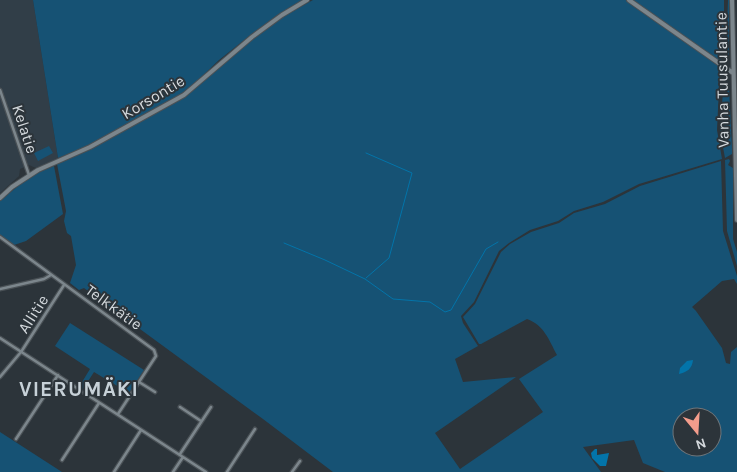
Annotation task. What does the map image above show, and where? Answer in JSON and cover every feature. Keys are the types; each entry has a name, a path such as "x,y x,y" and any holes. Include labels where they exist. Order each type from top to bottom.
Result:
{"main road":[{"name":"Korsontie","path":"0,198 29,176 90,147 184,95 252,37 282,15 307,0"},
{"path":"629,0 735,74"},
{"name":"Vanha Tuusulantie","path":"732,0 737,220"}],"street":[{"name":"Kelatie","path":"0,90 29,176"},
{"name":"Telkkätie","path":"0,238 154,350 156,356 118,414"},
{"path":"0,290 51,276"},
{"name":"Allitie","path":"0,377 21,352 64,285"},
{"path":"0,338 206,472"},
{"path":"16,439 58,375"},
{"path":"139,382 156,392"},
{"path":"62,460 99,403"},
{"path":"180,407 201,421"},
{"path":"180,454 211,407"},
{"path":"227,472 255,429"},
{"path":"114,472 141,430"},
{"path":"173,472 183,457"},
{"path":"292,472 300,461"}],"shaded area":[{"path":"0,0 33,0 58,158 36,168 29,165 20,169 19,176 0,193"},
{"path":"33,0 303,0 276,16 248,37 219,60 191,87 176,97 91,145 58,158"},
{"path":"313,0 628,0 720,67 717,130 722,159 639,184 603,202 574,211 558,221 530,230 499,251 474,302 461,316 463,323 478,346 455,359 463,382 516,377 435,433 460,469 543,412 519,379 557,355 542,329 527,319 479,344 463,317 475,304 501,252 510,244 531,232 559,223 574,213 605,204 640,186 721,161 723,231 737,276 737,284 734,279 722,281 692,307 722,348 726,363 730,364 731,352 737,347 737,472 665,472 643,463 634,440 583,447 601,472 333,472 84,288 79,290 70,283 76,265 71,236 67,233 64,221 66,211 57,164 85,152 185,96 236,52 284,16"},
{"path":"630,0 724,0 724,43 721,61 710,56"},
{"path":"728,0 729,57 724,62 727,28"},
{"path":"726,77 729,87 732,154 725,158 720,131 724,78"},
{"path":"49,146 53,153 38,161 34,153"},
{"path":"729,159 728,165 733,168 733,239 737,252 737,266 727,231 725,160"},
{"path":"54,166 63,214 26,241 14,245 0,235 0,201 30,176"},
{"path":"70,323 144,370 129,393 94,372 83,389 79,387 90,369 55,346"},
{"path":"693,360 689,370 679,374 680,368 687,361"},
{"path":"0,432 62,472 0,472"},
{"path":"597,449 597,455 609,453 606,466 600,466 592,458 591,453"}],"waterway":[{"path":"366,153 412,173 389,258 366,278"},
{"path":"284,243 365,279 393,299 430,302 445,312 451,310 486,249 498,242"}],"district":[{"name":"VIERUMÄKI","path":"79,389"}]}
